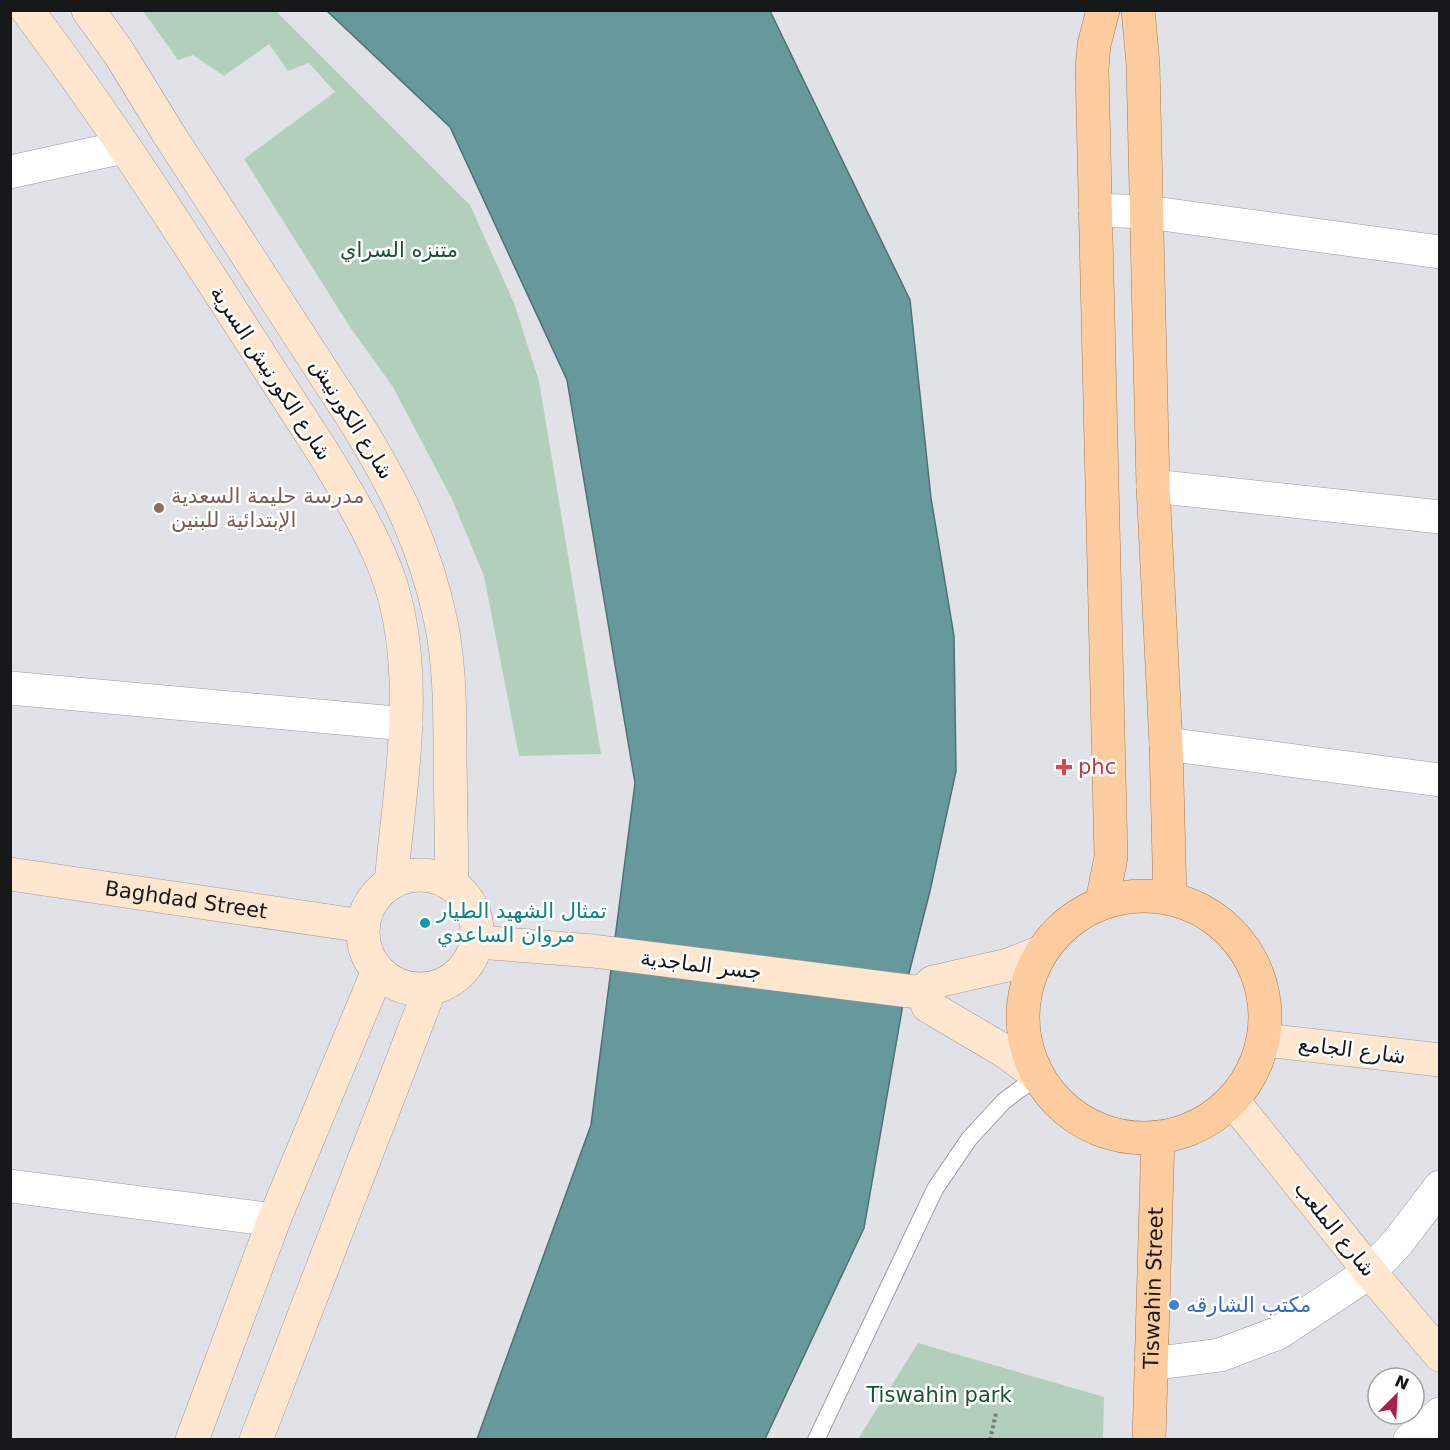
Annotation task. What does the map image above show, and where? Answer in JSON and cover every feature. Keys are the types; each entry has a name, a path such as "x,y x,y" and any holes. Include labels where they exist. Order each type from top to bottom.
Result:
{"main road":[{"name":"شارع الكورنيش السرية","path":"27,10 124,147 317,443 343,485 388,576 400,624 406,674 406,724 391,883"},
{"name":"شارع الكورنيش","path":"88,10 119,53 168,133 387,472 410,521 428,571 441,624 448,677 452,885"},
{"path":"1102,902 1111,857 1092,69 1094,45 1103,10"},
{"path":"1138,10 1143,64 1153,486 1166,744 1170,898"},
{"name":"Baghdad Street","path":"10,874 363,926"},
{"path":"422,876 440,879 452,885 470,904 475,916 477,942 465,968 444,985 430,989 416,990 389,981 368,958 363,943 363,926 371,901 380,891 402,878 422,876"},
{"path":"1038,1076 1028,1052 1023,1026 1024,1000 1030,975 1041,952 1068,922 1102,902 1136,896 1170,898 1206,912 1234,935 1256,967 1266,1003 1264,1040 1253,1073 1233,1101 1211,1119 1186,1131 1158,1137 1123,1136 1089,1125 1060,1104 1038,1076 1006,1052 928,1006 924,1000 927,987 933,982 1008,965 1041,952"},
{"name":"جسر الماجدية","path":"477,942 593,951 924,993"},
{"path":"192,1440 274,1220 378,971"},
{"path":"256,1440 430,989"},
{"name":"شارع الجامع","path":"1264,1040 1440,1060"},
{"name":"شارع الملعب","path":"1233,1101 1370,1272 1440,1355"},
{"name":"Tiswahin Street","path":"1149,1440 1158,1137"}],"street":[{"path":"10,172 124,147"},
{"path":"1095,210 1147,212 1440,252"},
{"path":"1153,486 1440,517"},
{"path":"10,688 406,724"},
{"path":"1166,744 1440,780"},
{"path":"10,1186 274,1220"},
{"path":"1151,1365 1221,1355 1278,1333 1370,1272 1398,1242 1440,1186"},
{"path":"1410,1440 1440,1414"}],"lane":[{"path":"816,1440 934,1189 969,1139 997,1109 1038,1076"}],"path":[{"path":"990,1440 996,1413"}],"green space":[{"name":"متنزه السراي","path":"143,11 276,11 470,205 514,303 539,381 601,754 519,756 484,576 452,499 393,387 350,327 244,159 335,92 309,63 288,71 269,44 224,76 193,55 178,60"},
{"name":"Tiswahin park","path":"918,1343 1104,1397 1103,1439 858,1439"}],"water":[{"path":"327,11 770,11 910,300 931,498 954,636 956,771 930,891 907,981 864,1228 765,1439 477,1439 591,1125 635,783 567,380 450,127"}],"place":[{"name":"مدرسة حليمة السعدية الإبتدائية للبنين","path":"159,508"},
{"name":"phc","path":"1064,767"},
{"name":"تمثال الشهيد الطيار مروان الساعدي","path":"425,923"},
{"name":"مكتب الشارقه","path":"1174,1305"}]}
